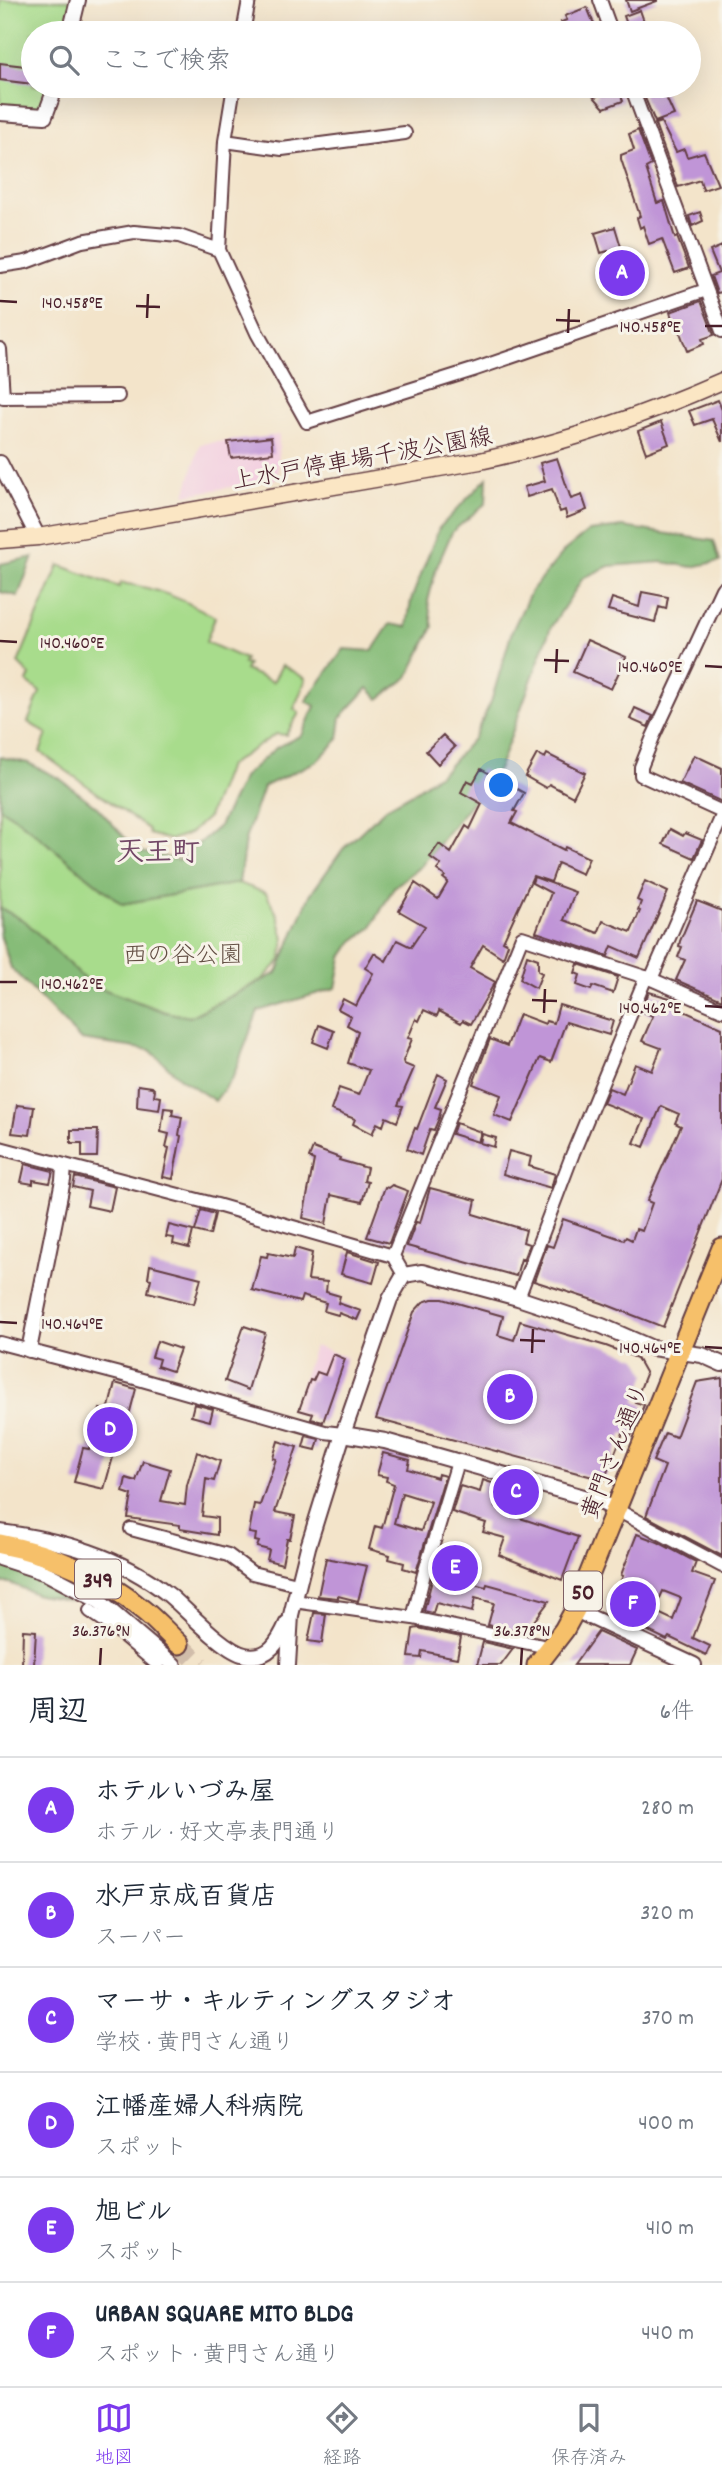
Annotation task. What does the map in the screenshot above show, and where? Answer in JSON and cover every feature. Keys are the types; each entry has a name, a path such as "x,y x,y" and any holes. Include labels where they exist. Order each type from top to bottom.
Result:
{"highway":[{"name":"黄門さん通り","path":"537,1665 552,1648 575,1610 722,1248"},
{"name":"349","path":"0,1544 50,1556 101,1580 144,1610 178,1644"}],"main road":[{"name":"上水戸停車場千波公園線","path":"0,540 38,537 513,454 607,428 722,381"}],"street":[{"path":"73,21 78,0"},
{"path":"245,21 248,0"},
{"path":"600,0 608,21"},
{"path":"0,113 45,116 52,98"},
{"path":"232,98 225,141 219,250 257,333 307,422 473,370 706,290"},
{"path":"635,98 722,331"},
{"path":"225,141 282,149 405,133"},
{"path":"0,267 26,262 82,242 134,232 179,236 219,250"},
{"path":"0,349 2,397 118,396"},
{"path":"0,463 38,537"},
{"path":"518,1298 573,1153 722,814 641,775 641,767 722,589"},
{"path":"393,1256 522,937 648,978 722,1010"},
{"path":"0,1148 217,1205 393,1256 404,1275"},
{"path":"29,1350 64,1166"},
{"path":"404,1275 422,1272 518,1298 602,1326 652,1348 702,1355 722,1364"},
{"path":"288,1665 292,1608 297,1584 343,1434 390,1299 404,1275"},
{"path":"0,1343 325,1432 375,1439 598,1501 722,1566"},
{"path":"414,1618 424,1574 458,1462"},
{"path":"131,1530 228,1555 252,1573 297,1584"},
{"path":"0,1532 50,1540 101,1556 167,1594 239,1653 252,1656 261,1654 278,1643 292,1608"},
{"path":"0,1558 46,1573 99,1601 174,1665"},
{"path":"292,1608 414,1618 552,1648"},
{"path":"575,1610 694,1665"},
{"path":"90,1611 106,1621 158,1665"},
{"path":"223,1642 236,1665"}],"shaded area":[{"path":"279,435 278,479 185,495 200,444"},
{"path":"314,1346 347,1357 324,1421 292,1412"}],"green space":[{"path":"0,0 72,0 67,21 21,21 21,98 46,98 40,111 0,109"},
{"path":"487,478 486,503 452,532 436,569 428,601 433,627 408,677 379,699 368,688 341,717 338,740 317,761 263,787 245,840 239,883 122,904 0,808 0,757 28,763 59,778 97,807 137,851 179,860 219,826 244,776 277,747 302,735 315,706 306,701 344,649 372,651 390,624 407,627 411,600 439,528"},
{"path":"623,527 714,541 720,561 692,567 662,562 609,566 583,578 551,627 499,768 421,866 394,887 371,928 353,941 342,957 336,988 258,1011 233,1077 215,1101 180,1078 150,1050 81,1040 11,968 0,934 0,908 25,921 89,984 165,1012 190,1017 277,973 310,895 343,849 386,808 446,769 473,739 491,702 512,631 531,591 565,550 589,531"},
{"path":"33,557 18,596 0,592 0,564"},
{"path":"59,565 119,587 121,583 146,588 192,605 215,617 206,642 245,659 243,664 248,665 245,670 273,682 282,665 306,679 294,709 299,713 286,735 276,734 228,766 208,817 190,833 170,840 149,834 148,829 40,752 47,734 28,722 40,692 27,682 30,675 18,663"},
{"name":"西の谷公園","path":"0,808 122,904 239,883 266,893 278,916 284,939 281,960 262,980 189,1017 165,1012 89,984 25,922 0,908"},
{"path":"0,1564 71,1592 69,1600 38,1595 10,1583 0,1583"}],"building":[{"path":"626,0 657,0 657,1 630,11"},
{"path":"587,7 593,21 564,21 567,20 565,16"},
{"path":"640,10 644,21 626,21 624,16"},
{"path":"0,63 21,66 21,83 0,80"},
{"path":"595,98 622,98 623,101 604,108"},
{"path":"645,98 666,98 674,115 655,122"},
{"path":"661,122 676,152 684,149 687,157 704,152 718,185 703,190 700,180 678,187 655,124"},
{"path":"638,130 651,165 646,168 657,203 664,201 675,238 677,237 689,268 675,273 662,239 649,244 643,226 640,228 637,218 640,216 621,159 621,155 634,150 629,134"},
{"path":"700,212 703,221 692,226 689,216"},
{"path":"615,227 635,293 622,297 608,251 601,253 595,233"},
{"path":"722,246 722,292 717,293 711,276 719,273 710,251"},
{"path":"701,301 714,335 702,339 704,344 687,351 670,312"},
{"path":"718,400 722,410 722,442 712,419 695,425 689,411"},
{"path":"661,422 669,444 646,453 638,431"},
{"path":"271,437 273,453 231,458 228,442"},
{"path":"557,458 571,499 582,495 587,510 567,518 565,510 560,512 552,489 527,497 524,487 545,481 540,463"},
{"path":"642,592 668,597 666,609 659,607 655,622 608,610 612,598 639,607"},
{"path":"587,640 626,657 611,689 573,672"},
{"path":"635,708 653,716 648,727 630,719"},
{"path":"443,735 455,747 438,764 426,751"},
{"path":"537,754 545,758 547,754 585,773 573,797 549,784 546,788 525,776"},
{"path":"694,755 722,768 722,802 680,783"},
{"path":"481,769 524,793 511,823 564,850 565,847 589,858 582,874 558,863 551,882 533,876 503,941 508,944 503,958 483,945 470,968 495,982 471,1024 463,1020 461,1023 439,1011 437,1016 424,1010 419,1021 416,1019 403,1061 414,1068 398,1105 403,1106 397,1122 386,1117 383,1126 377,1123 372,1134 353,1124 355,1119 331,1110 339,1088 359,1095 369,1070 348,1063 358,1031 347,1025 351,1016 338,1009 343,999 356,1006 373,973 365,968 374,953 386,961 397,940 411,947 425,926 399,911 415,883 438,899 448,882 437,870 441,865 430,857 439,844 451,853 466,826 470,829 482,804 461,792 467,780 473,783"},
{"path":"670,829 683,836 685,833 702,840 694,858 663,844"},
{"path":"534,877 575,892 564,920 598,933 603,921 631,932 640,911 641,902 637,900 645,881 668,892 639,958 612,946 608,956 536,932 551,893 532,883"},
{"path":"697,901 722,911 722,1000 676,980 685,960 678,957 682,947 679,946 680,941"},
{"path":"527,955 538,959 538,971 542,973 536,988 520,979"},
{"path":"578,964 618,977 613,993 593,986 591,990 577,985 580,975 575,973"},
{"path":"649,992 680,1001 677,1008 722,1028 722,1179 663,1327 602,1303 534,1281 547,1245 553,1247 563,1219 624,1240 626,1237 632,1240 636,1229 642,1231 652,1203 647,1201 681,1126 675,1123 679,1114 661,1106 644,1147 634,1143 644,1119 603,1103 609,1088 623,1094 635,1064 652,1071 661,1048 642,1041 653,1016 641,1011"},
{"path":"559,1005 613,1021 609,1035 566,1022 551,1062 540,1058 512,1122 494,1115 501,1095 473,1084 490,1039 507,1046 519,1014 545,1024 546,1021 554,1023"},
{"path":"319,1025 334,1031 328,1048 313,1042"},
{"path":"438,1074 447,1079 435,1107 441,1109 434,1130 430,1129 421,1155 407,1149"},
{"path":"138,1085 152,1087 155,1090 154,1096 161,1097 159,1110 137,1107"},
{"path":"17,1105 34,1107 30,1135 12,1133"},
{"path":"164,1108 173,1109 172,1115 182,1117 173,1179 163,1177 169,1148 166,1147 169,1134 161,1132"},
{"path":"456,1123 481,1132 478,1142 452,1134"},
{"path":"71,1130 98,1130 97,1157 82,1157 82,1143 71,1143"},
{"path":"482,1134 496,1138 494,1147 480,1143"},
{"path":"313,1148 340,1158 339,1160 367,1168 364,1181 368,1182 362,1202 331,1195 326,1224 303,1218 314,1160 309,1158"},
{"path":"509,1151 531,1157 529,1166 555,1174 551,1188 503,1174"},
{"path":"25,1164 53,1171 50,1183 33,1180 33,1184 21,1182"},
{"path":"75,1177 115,1187 110,1211 87,1206 90,1191 73,1187"},
{"path":"392,1185 408,1191 389,1243 367,1237 385,1187"},
{"path":"430,1188 476,1200 473,1214 526,1230 523,1242 529,1244 516,1276 407,1246 416,1222 420,1223"},
{"path":"201,1210 215,1214 210,1235 195,1231"},
{"path":"169,1225 193,1231 189,1248 173,1244 174,1238 166,1237"},
{"path":"295,1248 312,1253 308,1280 327,1282 326,1292 340,1296 338,1303 361,1311 357,1320 324,1311 326,1303 302,1296 300,1302 252,1290 261,1256 267,1257 268,1253 293,1258"},
{"path":"347,1252 379,1262 373,1283 341,1274"},
{"path":"150,1265 201,1278 194,1304 148,1292"},
{"path":"443,1299 503,1316 498,1335 514,1340 520,1321 637,1358 646,1374 635,1402 644,1405 631,1436 623,1433 604,1480 376,1419 414,1312 423,1302"},
{"path":"244,1326 265,1333 248,1390 225,1381"},
{"path":"157,1341 180,1349 172,1371 157,1366 159,1359 152,1357"},
{"path":"333,1354 345,1359 323,1422 311,1419 313,1414 299,1410 310,1380 313,1381 317,1372 325,1375"},
{"path":"722,1378 722,1556 646,1516 665,1466 653,1461 665,1433 676,1437 697,1382"},
{"path":"115,1383 136,1389 128,1419 124,1418 104,1489 74,1482 83,1448 89,1449 100,1409 108,1411"},
{"path":"194,1404 213,1409 210,1421 191,1416"},
{"path":"306,1436 319,1439 316,1450 303,1447"},
{"path":"278,1441 297,1447 275,1512 295,1516 282,1564 267,1560 269,1550 257,1547 259,1542 255,1541 256,1534 249,1533 254,1504 260,1505 276,1459 273,1458"},
{"path":"197,1452 220,1461 214,1481 206,1479 202,1516 217,1518 217,1535 180,1529 180,1525 128,1518 132,1495 123,1492 126,1478 136,1481 143,1461 170,1469 161,1501 185,1505 187,1485"},
{"path":"383,1453 410,1460 408,1469 437,1478 438,1474 445,1476 416,1572 403,1568 404,1563 389,1559 390,1555 369,1549 375,1526 382,1528 394,1484 386,1481 387,1477 377,1475","holes":["402,1493 431,1502 421,1531 394,1523"]},
{"path":"483,1480 501,1486 495,1507 578,1537 562,1580 499,1555 505,1538 483,1532 486,1523 452,1512 460,1486 480,1492"},
{"path":"637,1534 696,1562 692,1573 715,1581 693,1638 710,1646 706,1655 669,1637 667,1640 607,1611 623,1576 621,1575","holes":["663,1591 681,1598 673,1620 654,1611"]},
{"path":"438,1557 470,1567 466,1582 486,1587 487,1584 549,1601 525,1633 488,1625 494,1603 475,1598 472,1612 436,1603 433,1613 424,1611"},
{"path":"326,1558 367,1566 358,1601 338,1596 318,1596"},
{"path":"314,1613 326,1614 322,1643 308,1641"},
{"path":"413,1629 461,1637 457,1658 422,1651 421,1658 409,1657"},
{"path":"23,1630 36,1631 34,1665 22,1665"},
{"path":"598,1632 637,1650 630,1665 574,1665"},
{"path":"483,1642 513,1649 501,1665 477,1665"}],"tunnel":[{"path":"179,1644 200,1665"}],"place":[{"name":"ホテルいづみ屋","path":"622,273"},
{"name":"水戸京成百貨店","path":"510,1397"},
{"name":"江幡産婦人科病院","path":"110,1430"},
{"name":"マーサ・キルティングスタジオ","path":"516,1492"},
{"name":"旭ビル","path":"455,1568"},
{"name":"URBAN SQUARE MITO BLDG","path":"633,1604"}],"district":[{"name":"天王町","path":"158,850"}]}
